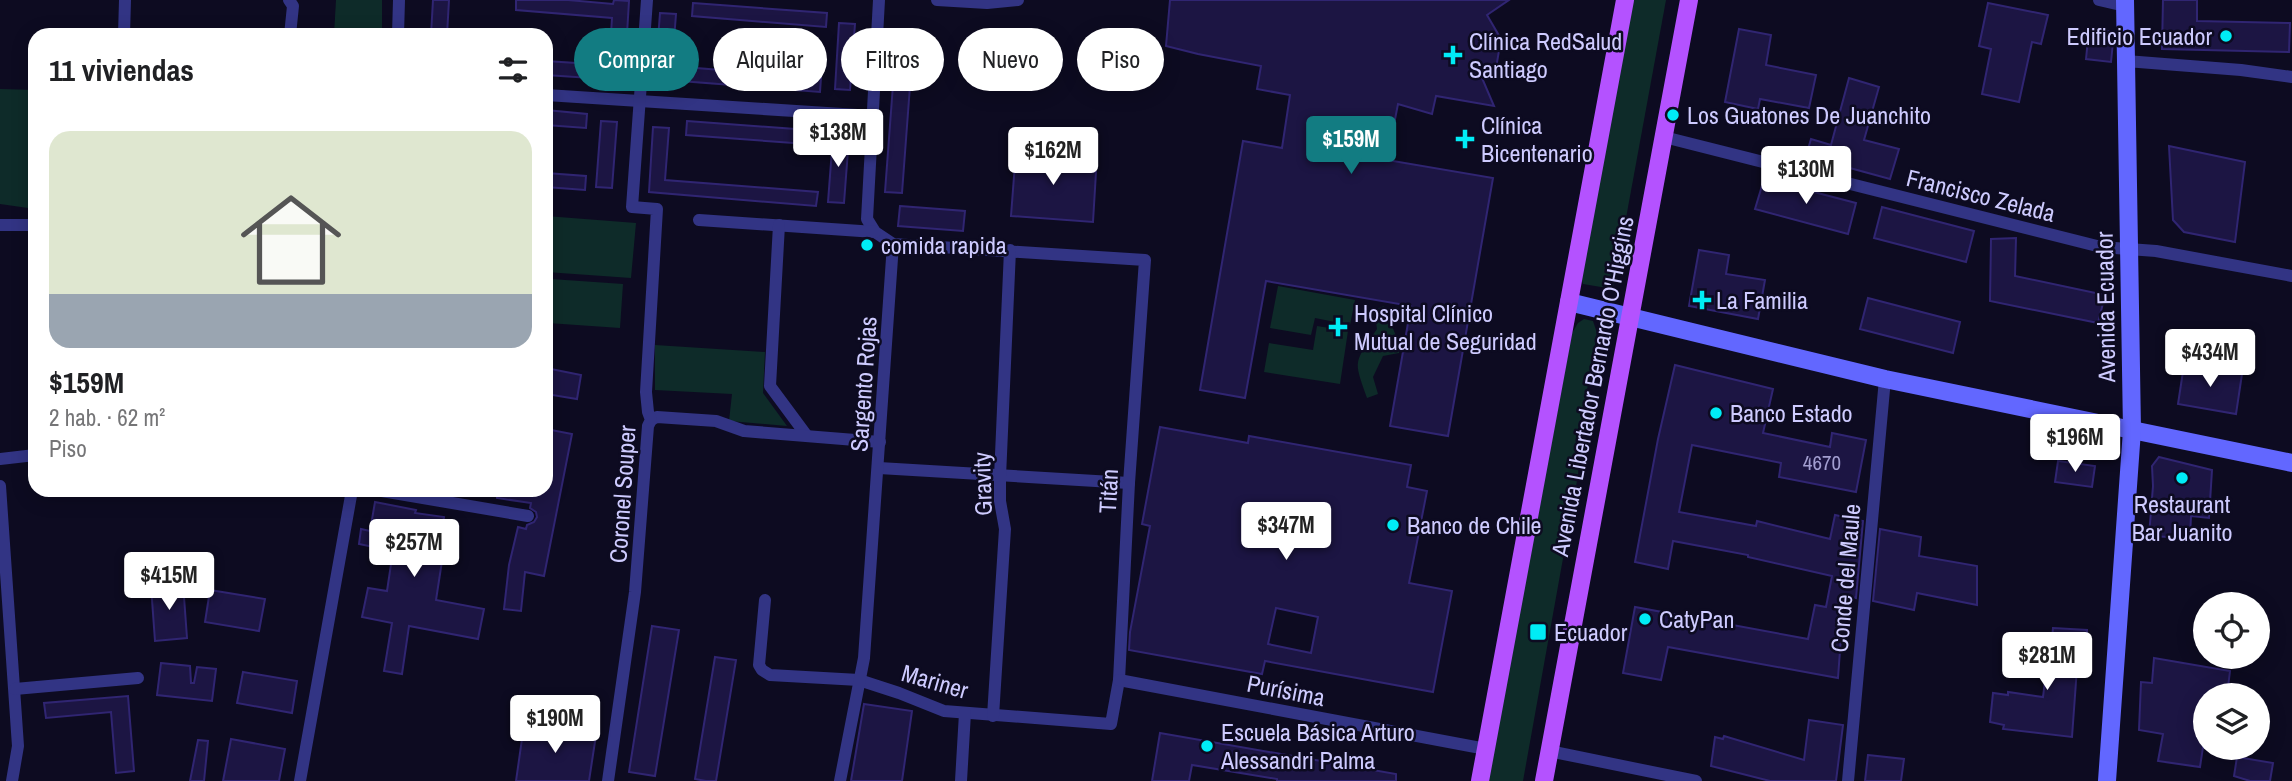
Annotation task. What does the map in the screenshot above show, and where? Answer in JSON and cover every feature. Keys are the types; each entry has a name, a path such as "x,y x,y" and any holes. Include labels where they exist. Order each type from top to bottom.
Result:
{"main road":[{"name":"Avenida Libertador Bernardo O'Higgins","path":"1480,781 1625,0"},
{"name":"Avenida Libertador Bernardo O'Higgins","path":"1544,781 1689,0"},
{"name":"Avenida Ecuador","path":"2107,781 2132,430 2125,3"},
{"path":"1569,302 1885,379 2292,463"}],"street":[{"path":"124,28 125,0"},
{"path":"289,0 293,6 291,28"},
{"path":"398,28 399,0"},
{"path":"640,101 647,0"},
{"path":"879,0 867,219 875,232 893,244 1010,250"},
{"path":"937,0 987,3 1017,0"},
{"path":"2099,0 2125,3"},
{"path":"2126,61 2292,77"},
{"path":"553,95 873,116"},
{"name":"Coronel Souper","path":"608,781 635,592 648,426 651,420 646,392 657,209 632,207 640,101"},
{"name":"Francisco Zelada","path":"1664,136 2101,247 2156,251 2292,276"},
{"path":"699,220 875,232"},
{"path":"0,225 28,225"},
{"path":"779,225 770,386 807,436"},
{"name":"Sargento Rojas","path":"840,781 864,657 893,244"},
{"name":"Titán","path":"1010,250 1145,260 1129,483 1119,680 1111,724"},
{"name":"Gravity","path":"993,716 1005,530 1000,501 1000,477 1010,250"},
{"name":"Conde del Maule","path":"1848,781 1885,379"},
{"path":"651,420 657,417 716,421 744,431 880,442"},
{"path":"0,459 28,456"},
{"path":"879,468 1129,483"},
{"path":"0,486 18,746 12,781"},
{"path":"300,781 351,497"},
{"path":"417,497 528,516"},
{"name":"Mariner","path":"765,600 759,659 762,670 769,675 859,680 900,692 944,710 1111,724"},
{"path":"15,689 138,678"},
{"name":"Purísima","path":"1119,680 1486,749"},
{"path":"961,781 965,713"},
{"path":"1549,751 1696,781"}],"green space":[{"path":"336,0 382,0 382,28 334,28"},
{"path":"1633,0 1666,0 1613,289 1583,284 1581,278"},
{"path":"0,89 28,90 28,208 0,204"},
{"path":"553,217 636,223 631,278 553,272"},
{"path":"553,279 623,284 620,328 553,323"},
{"path":"1278,286 1355,300 1350,325 1315,318 1311,335 1270,328"},
{"path":"1384,306 1400,346 1399,353 1383,356 1373,377 1378,394 1367,398 1359,375 1358,362 1377,329 1374,310"},
{"path":"1584,319 1593,321 1597,333 1581,424 1578,475 1523,781 1488,781 1572,333"},
{"path":"1317,326 1348,331 1340,384 1264,372 1269,343 1313,350"},
{"path":"655,345 765,352 763,393 787,426 729,421 732,394 655,390"}],"building":[{"path":"433,0 449,0 447,28 431,28"},
{"path":"516,0 568,0 613,4 614,0 629,1 627,28 611,28 612,18 516,10"},
{"path":"1170,0 1509,0 1487,15 1501,39 1495,74 1479,71 1494,106 1436,96 1432,114 1398,104 1387,160 1493,178 1448,436 1390,426 1411,306 1266,281 1245,398 1200,390 1243,141 1282,148 1290,95 1257,89 1261,66 1166,46"},
{"name":"Edificio Ecuador","path":"2163,0 2197,0 2197,21 2290,23 2289,52 2162,49"},
{"path":"693,3 827,13 826,27 692,16"},
{"path":"1988,3 2048,15 2041,44 2032,42 2019,102 1982,94 1991,49 1979,46"},
{"path":"660,13 676,14 675,28 659,28"},
{"path":"839,23 855,24 855,28 841,28 841,89 835,89"},
{"path":"1739,29 1771,35 1766,65 1816,75 1809,108 1760,99 1758,109 1725,102"},
{"path":"2089,29 2114,32 2111,62 2086,59"},
{"path":"553,61 574,63 574,77 553,75"},
{"path":"699,68 713,69 713,84 699,82"},
{"path":"1849,78 1879,87 1864,140 1899,149 1890,179 1806,156 1811,139 1831,145"},
{"path":"893,91 910,91 902,193 885,192"},
{"path":"553,111 587,114 586,128 553,126"},
{"path":"601,121 617,122 612,188 596,187"},
{"path":"687,121 822,131 821,145 686,135"},
{"path":"653,127 669,128 665,180 818,192 816,206 649,192"},
{"path":"833,136 849,137 844,203 828,202"},
{"path":"2169,146 2245,162 2235,242 2184,232 2173,220"},
{"path":"1016,150 1089,155 1088,171 1096,172 1093,222 1011,216"},
{"path":"553,174 586,176 585,190 553,188"},
{"path":"1764,179 1856,203 1848,234 1755,209"},
{"path":"900,206 965,211 963,231 898,226"},
{"path":"1882,207 1974,231 1966,262 1874,238"},
{"path":"2016,238 2015,276 2105,295 2098,323 1990,301 1991,239"},
{"path":"1699,250 1729,255 1726,274 1765,280 1758,319 1689,306"},
{"path":"1868,298 1960,322 1953,353 1860,329"},
{"path":"1675,365 1773,389 1763,433 1830,447 1832,433 1866,440 1856,492 1779,477 1781,463 1692,445 1679,512 1756,526 1757,521 1830,539 1835,515 1863,521 1856,598 1844,596 1838,678 1668,647 1661,680 1623,673 1635,607 1808,639 1815,605 1826,607 1832,576 1748,555 1673,541 1668,569 1635,562"},
{"path":"2184,365 2242,374 2236,414 2178,404"},
{"path":"553,369 581,375 577,399 553,395"},
{"path":"1160,427 1248,443 1249,436 1411,465 1407,487 1427,491 1409,583 1452,591 1433,692 1265,661 1262,674 1129,650 1150,526 1142,524","holes":["1276,608 1318,617 1311,653 1268,644"]},
{"path":"553,430 572,434 544,576 525,572 521,611 504,609 509,565 518,527 526,529 537,517 536,512 530,508 531,503 497,498 553,497"},
{"path":"2039,432 2061,438 2057,456 2034,451"},
{"path":"2159,457 2212,470 2209,518 2191,516 2190,538 2149,536 2152,466"},
{"path":"2058,461 2095,466 2092,487 2055,482"},
{"path":"375,502 416,510 415,513 444,517 443,523 458,525 455,550 444,548 436,600 484,609 478,639 409,626 402,674 384,671 392,623 362,617 368,588 387,591 393,551 359,544 361,529 370,531"},
{"path":"1880,529 1921,537 1919,556 1977,566 1977,605 1917,593 1914,610 1873,601"},
{"path":"183,583 187,638 155,641 151,586"},
{"path":"210,590 265,599 259,631 205,622"},
{"path":"652,626 679,630 655,776 629,772"},
{"path":"2053,628 2087,630 2086,655 2078,654 2072,737 2003,729 2004,725 1990,722 1993,693 2008,695 2008,692 2043,697 2045,681 2048,682"},
{"path":"715,657 736,660 716,781 706,781 695,779"},
{"path":"2154,658 2193,665 2193,669 2230,671 2228,683 2193,683 2193,760 2201,760 2200,767 2158,761 2163,734 2139,730 2141,682 2152,683"},
{"path":"161,663 190,666 191,683 194,683 197,667 216,669 212,701 157,695"},
{"path":"243,672 297,681 292,713 237,703"},
{"path":"128,696 134,771 116,773 111,712 46,718 44,703"},
{"path":"864,704 912,711 902,781 851,781"},
{"path":"1809,720 1843,725 1836,781 1770,781 1711,766 1715,737 1723,739 1724,736 1804,760"},
{"path":"524,725 596,735 589,781 516,781"},
{"path":"1160,733 1396,774 1396,781 1277,781 1192,765 1189,781 1152,781"},
{"path":"231,739 285,749 279,781 223,781"},
{"path":"198,740 208,741 204,781 190,781"},
{"path":"1868,755 1904,759 1901,781 1865,781"},
{"path":"2237,760 2273,763 2270,781 2250,781 2234,776"}],"place":[{"name":"Edificio Ecuador","path":"2226,36"},
{"name":"Clínica RedSalud Santiago","path":"1453,55"},
{"name":"Los Guatones De Juanchito","path":"1673,115"},
{"name":"Clínica Bicentenario","path":"1465,139"},
{"name":"comida rapida","path":"867,245"},
{"name":"La Familia","path":"1702,300"},
{"name":"Hospital Clínico Mutual de Seguridad","path":"1338,327"},
{"name":"Banco Estado","path":"1716,413"},
{"name":"Restaurant Bar Juanito","path":"2182,478"},
{"name":"Banco de Chile","path":"1393,525"},
{"name":"CatyPan","path":"1645,619"},
{"name":"Ecuador","path":"1538,632"},
{"name":"Escuela Básica Arturo Alessandri Palma","path":"1207,746"}]}
